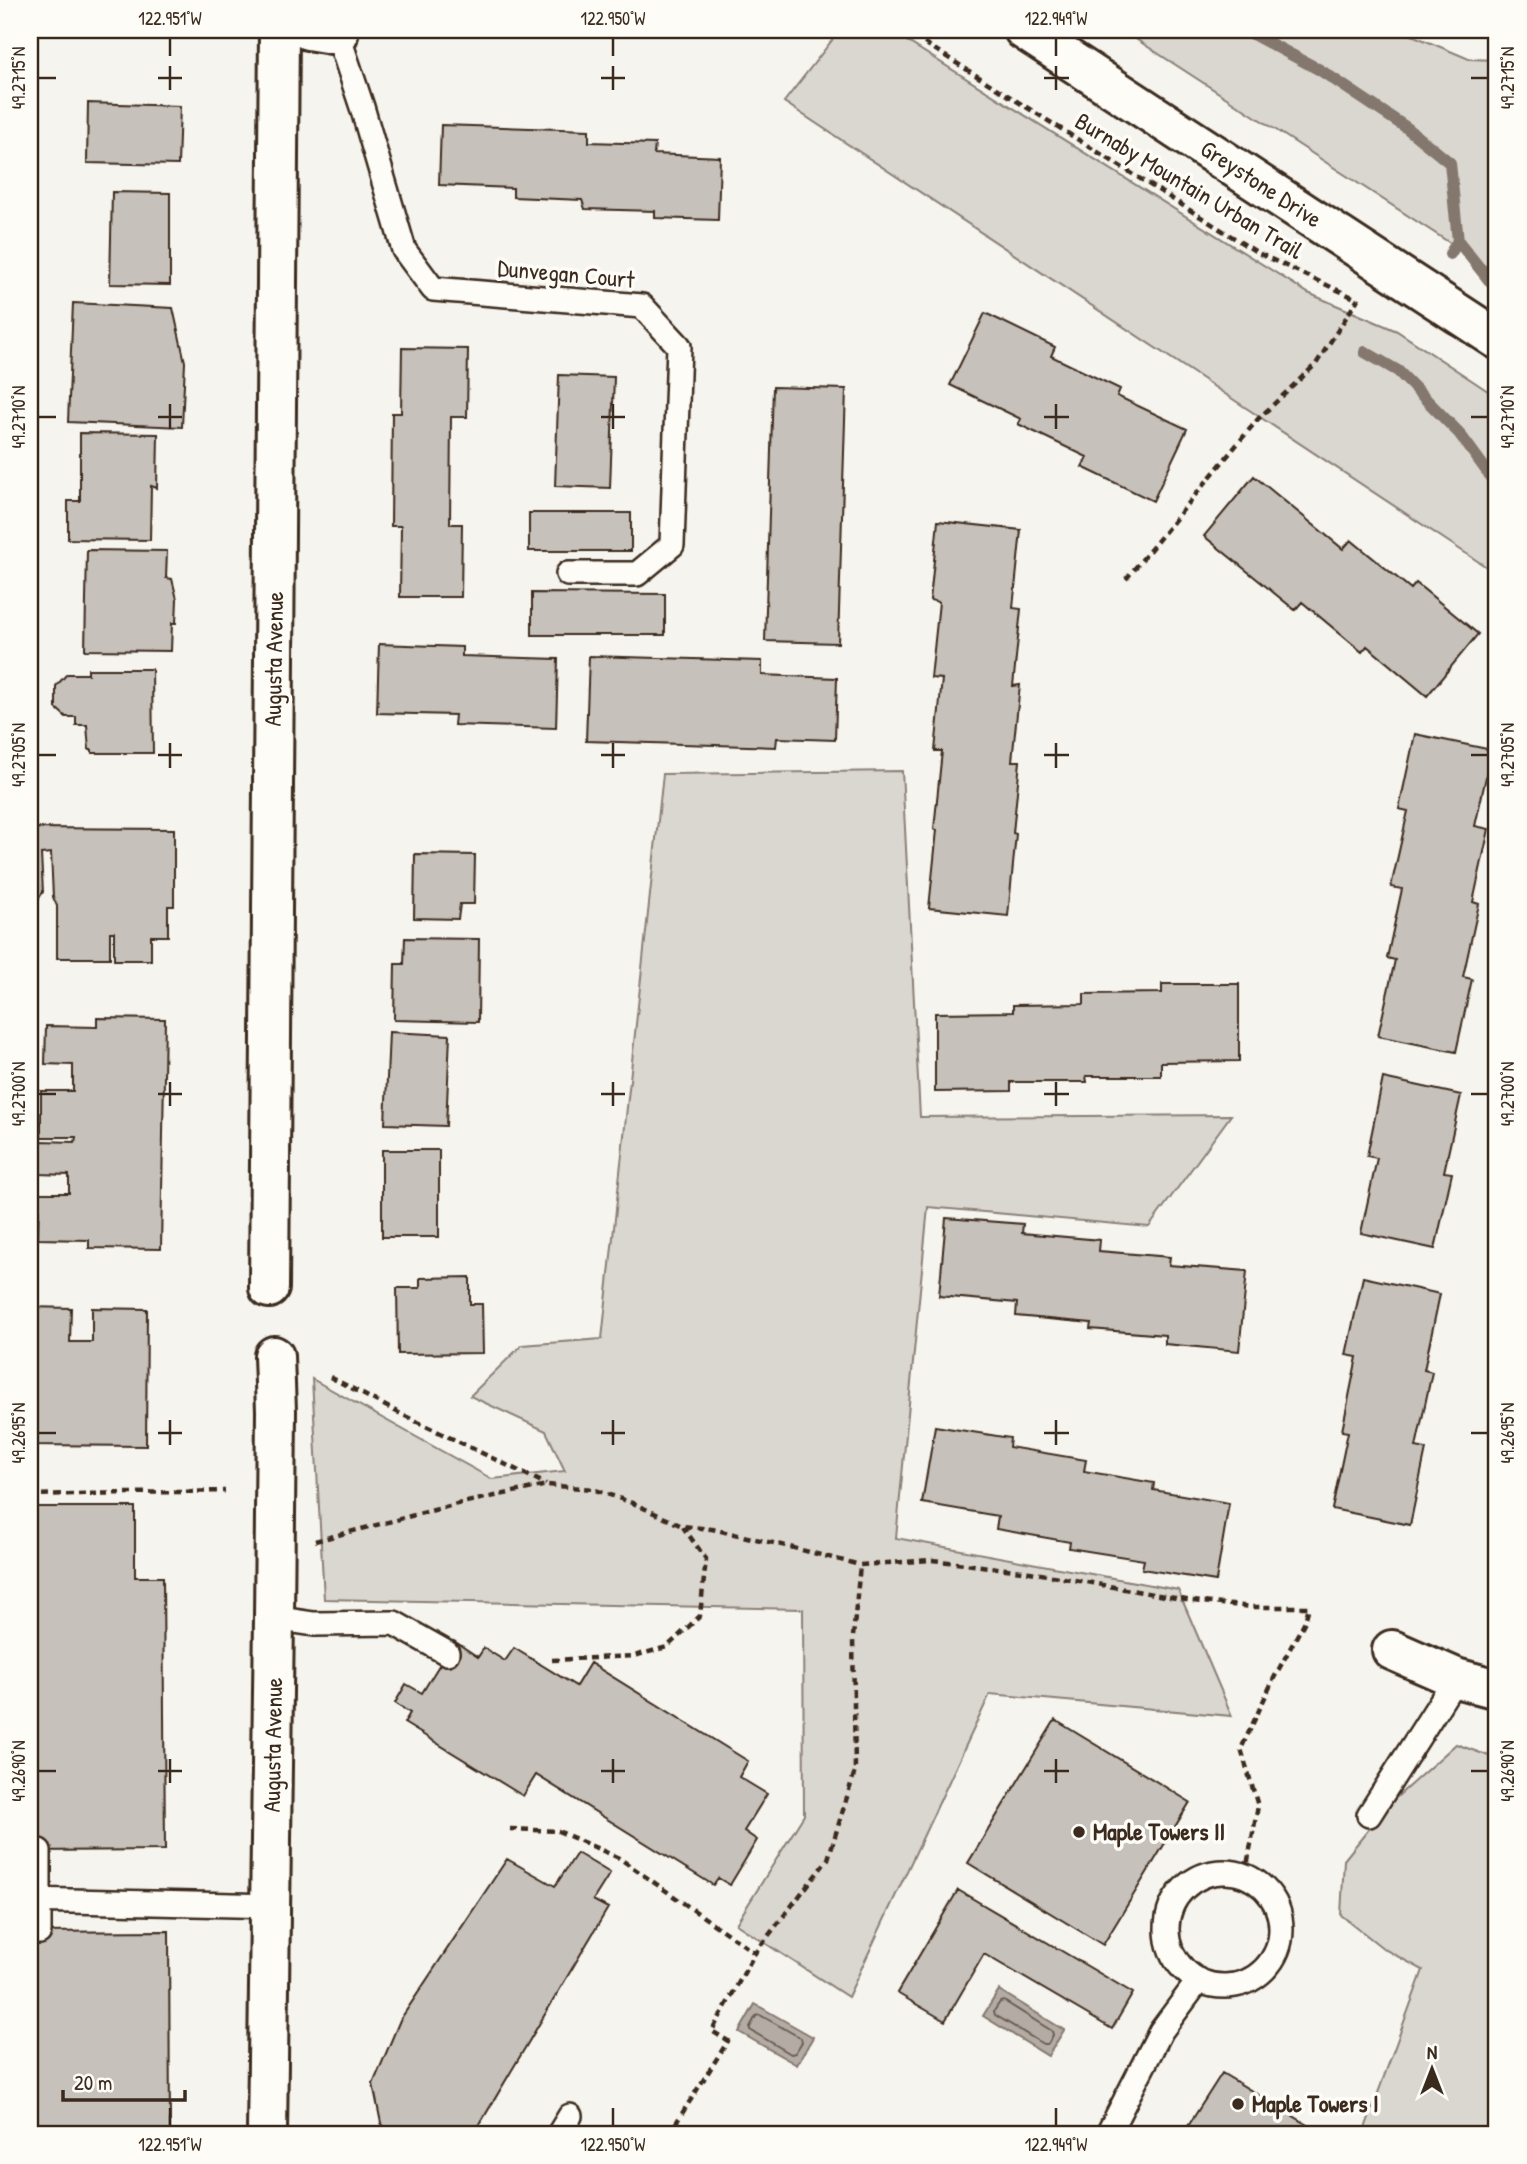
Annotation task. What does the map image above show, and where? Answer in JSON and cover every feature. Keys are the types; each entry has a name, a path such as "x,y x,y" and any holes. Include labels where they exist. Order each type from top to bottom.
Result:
{"street":[{"name":"Augusta Avenue","path":"269,1288 279,30"},
{"name":"Greystone Drive","path":"1024,30 1497,339"},
{"name":"Augusta Avenue","path":"267,2134 276,1411 274,1356"},
{"path":"1392,1650 1456,1678 1497,1689"}],"lane":[{"name":"Dunvegan Court","path":"323,33 362,107 404,250 433,289 642,306 679,346 672,545 637,574 568,574"},
{"path":"274,1618 314,1623 394,1623 447,1653"},
{"path":"1369,1815 1456,1678"},
{"path":"39,1851 34,1900 39,1932"},
{"path":"1215,1871 1233,1871 1250,1878 1265,1888 1275,1903 1281,1920 1281,1938 1276,1955 1265,1969 1251,1980 1242,1983 1216,1985 1199,1980 1184,1970 1170,1947 1167,1920 1172,1903 1183,1888 1215,1871"},
{"path":"34,1900 271,1906"},
{"path":"1108,2134 1161,2031 1199,1980"}],"path":[{"name":"Burnaby Mountain Urban Trail","path":"904,30 1258,253 1370,305"},
{"path":"1126,579 1258,419 1316,364 1358,299"},
{"path":"330,1377 547,1485"},
{"path":"315,1541 457,1504 547,1485 593,1489 635,1504 682,1526 712,1529 860,1565 932,1560 1030,1572 1192,1601 1252,1607 1310,1607 1241,1749 1258,1806 1248,1860 1250,1878"},
{"path":"30,1495 225,1492"},
{"path":"552,1660 634,1656 667,1647 701,1616 706,1559 682,1526"},
{"path":"669,2134 728,2041 712,2031 755,1953 828,1859 855,1771 853,1637 860,1565"},
{"path":"510,1829 558,1832 618,1858 755,1953"}],"shaded area":[{"path":"840,30 889,30 1308,293 1397,331 1497,397 1497,574 784,102"},
{"path":"1122,30 1400,30 1469,59 1497,60 1497,263 1487,267"},
{"path":"902,771 920,1117 1231,1115 1149,1227 928,1207 896,1538 1178,1590 1232,1716 990,1694 848,1997 736,1924 804,1815 803,1609 324,1599 312,1379 492,1479 565,1471 546,1431 470,1396 522,1345 602,1339 663,774"},
{"path":"1456,1744 1497,1759 1497,2134 1363,2134 1423,1970 1384,1949 1341,1915 1344,1860 1389,1804"}],"water":[{"path":"999,1990 1064,2030 1048,2056 983,2016"},
{"path":"755,2004 813,2037 797,2065 739,2032"}],"building":[{"path":"88,103 180,106 178,165 87,163"},
{"path":"441,125 589,130 589,142 655,144 654,154 720,157 718,220 655,218 655,211 585,209 582,200 513,197 513,188 439,185"},
{"path":"112,192 170,193 170,285 110,284"},
{"path":"73,303 173,308 185,362 182,427 68,422"},
{"path":"985,313 1055,347 1051,356 1120,389 1117,396 1187,429 1153,501 1082,467 1087,457 1018,424 1021,419 950,385"},
{"path":"402,348 468,349 467,417 451,417 450,524 462,524 461,597 400,597 401,526 391,526 392,413 401,413"},
{"path":"559,375 614,377 610,488 555,486"},
{"path":"773,387 846,389 838,643 765,641"},
{"path":"80,433 158,434 157,488 151,486 150,540 68,539 68,501 80,501"},
{"path":"1254,476 1343,549 1351,540 1411,589 1416,583 1478,634 1427,696 1367,646 1362,652 1302,602 1295,610 1204,536"},
{"path":"529,513 631,513 631,551 529,551"},
{"path":"938,521 1021,530 1013,608 1021,609 1013,686 1020,685 1012,761 1020,761 1008,916 929,908 942,751 935,751 942,679 931,678 939,602 930,600"},
{"path":"87,550 167,551 166,578 172,579 177,599 176,623 172,623 171,651 85,650"},
{"path":"532,593 665,594 665,635 532,635"},
{"path":"379,644 462,647 462,656 558,659 556,728 454,725 455,715 377,713"},
{"path":"589,656 762,661 762,675 837,678 835,740 777,738 776,747 586,741"},
{"path":"88,669 152,669 153,753 92,753 92,750 89,750 87,725 76,725 76,717 66,717 56,708 56,686 67,674 88,674"},
{"path":"1415,734 1492,750 1475,826 1489,829 1473,902 1479,904 1463,977 1472,979 1456,1052 1378,1036 1395,960 1387,958 1402,889 1391,887 1408,811 1399,809"},
{"path":"30,828 174,829 174,906 168,906 168,936 151,936 151,960 114,960 114,932 110,932 110,958 57,958 57,906 53,897 51,853 41,854 43,892 35,904 34,954 30,954"},
{"path":"415,854 475,855 474,904 460,904 458,919 414,918"},
{"path":"405,938 479,939 478,1022 394,1020 395,964 404,964"},
{"path":"1162,984 1239,984 1239,1061 1161,1062 1161,1076 1086,1076 1087,1082 1011,1082 1011,1091 935,1092 935,1013 1013,1012 1013,1005 1084,1004 1084,994 1162,993"},
{"path":"97,1018 165,1019 161,1249 89,1248 89,1240 38,1239 39,1193 69,1193 69,1175 38,1174 39,1141 75,1142 76,1137 41,1137 41,1091 73,1091 73,1065 45,1064 46,1026 97,1027"},
{"path":"389,1032 450,1035 446,1126 385,1124"},
{"path":"1383,1078 1461,1095 1444,1172 1452,1173 1435,1249 1361,1233 1377,1158 1367,1156"},
{"path":"382,1150 439,1150 439,1237 382,1237"},
{"path":"946,1218 1023,1224 1022,1233 1100,1240 1099,1251 1170,1257 1169,1265 1247,1271 1239,1351 1165,1344 1165,1335 1090,1329 1091,1323 1016,1316 1017,1303 939,1296"},
{"path":"470,1277 470,1304 482,1304 483,1353 398,1354 397,1288 420,1288 420,1278"},
{"path":"1363,1277 1440,1294 1424,1370 1432,1372 1416,1447 1426,1449 1410,1525 1332,1509 1348,1432 1342,1431 1357,1357 1346,1355"},
{"path":"30,1307 71,1308 70,1342 92,1342 92,1308 147,1309 146,1446 30,1445"},
{"path":"935,1426 1010,1438 1009,1447 1086,1460 1084,1471 1154,1483 1153,1490 1229,1503 1216,1581 1142,1569 1144,1560 1069,1548 1070,1542 996,1529 998,1516 922,1503"},
{"path":"30,1507 135,1507 135,1577 163,1577 165,1850 30,1851"},
{"path":"454,1641 478,1657 484,1648 505,1661 514,1648 576,1686 590,1663 748,1761 739,1777 767,1794 744,1831 757,1840 730,1885 718,1878 713,1885 536,1775 523,1796 404,1723 410,1713 395,1703 406,1684 422,1693"},
{"name":"Maple Towers II","path":"1055,1720 1190,1802 1103,1945 968,1863"},
{"path":"577,1853 610,1873 593,1900 608,1908 474,2134 391,2134 381,2123 373,2084 400,2020 507,1859 555,1886"},
{"path":"958,1890 1133,1993 1112,2029 984,1954 945,2021 897,1993"},
{"path":"169,1931 170,2134 30,2134 30,1932"},
{"name":"Maple Towers I","path":"1222,2073 1323,2134 1183,2134"},
{"path":"631,2126 646,2134 626,2134"}],"waterway":[{"path":"1245,30 1320,70 1407,128 1450,163 1458,241 1450,254"},
{"path":"1458,241 1489,280 1497,286"},
{"path":"1365,352 1398,371 1459,433 1497,485"}],"place":[{"name":"Maple Towers II","path":"1079,1832"},
{"name":"Maple Towers I","path":"1238,2104"}]}
